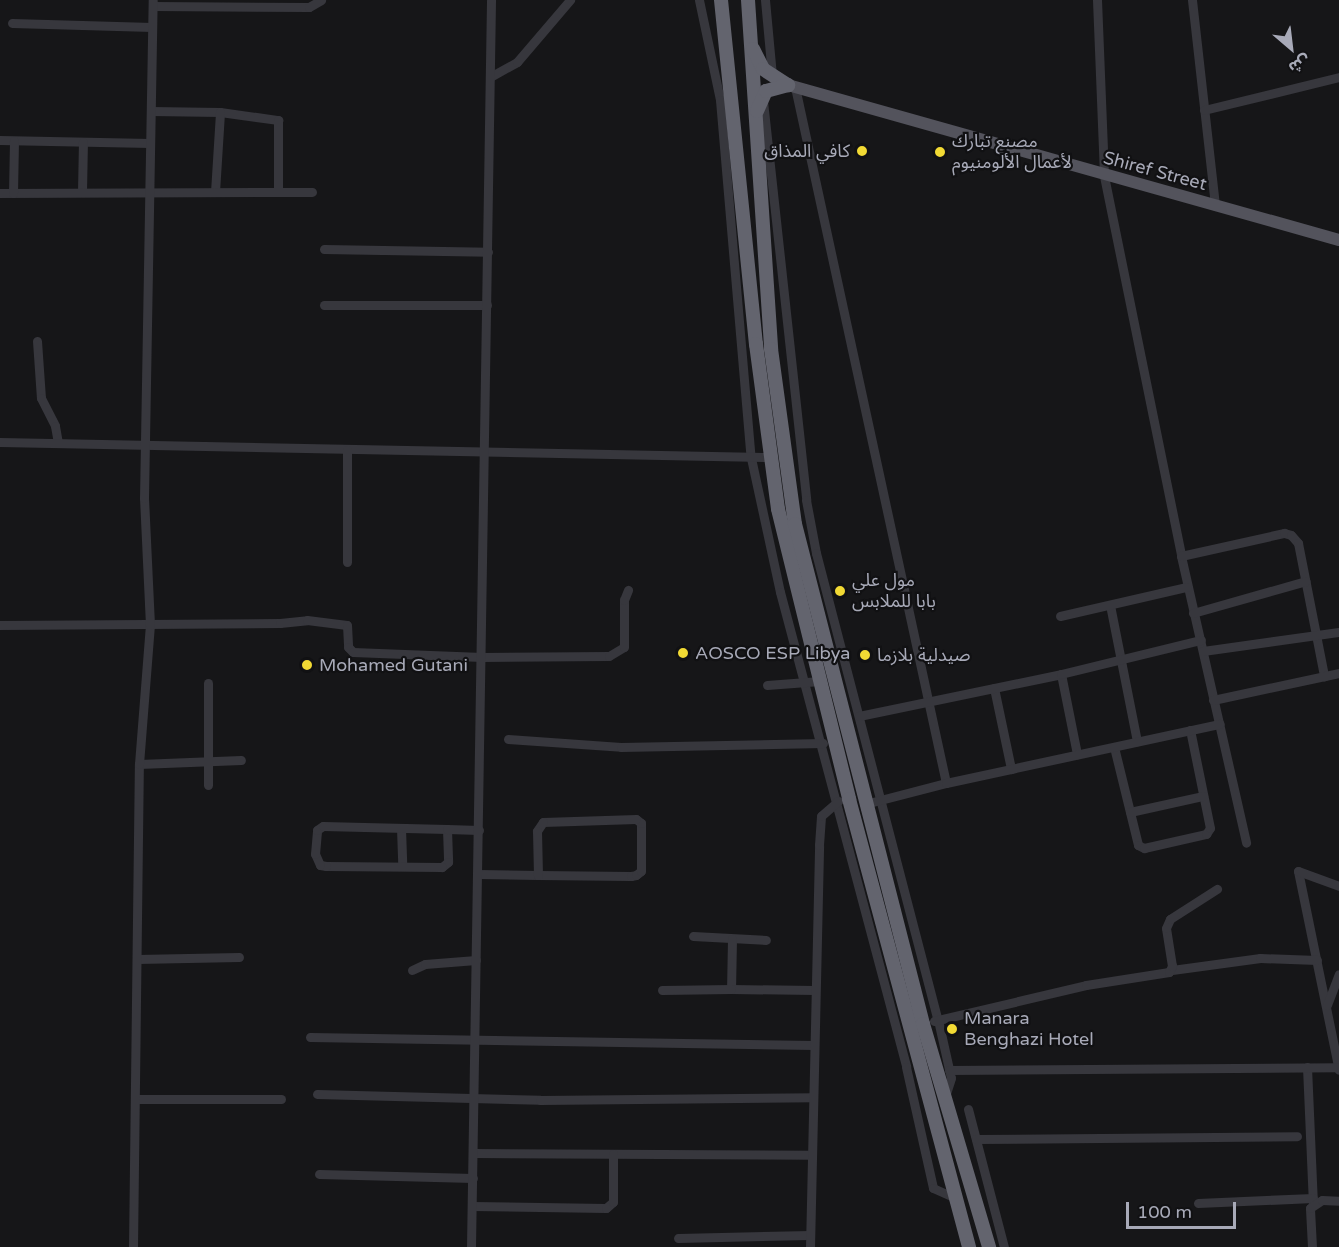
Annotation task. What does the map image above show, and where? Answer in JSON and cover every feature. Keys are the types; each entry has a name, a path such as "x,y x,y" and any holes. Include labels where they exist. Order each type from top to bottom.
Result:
{"highway":[{"path":"721,0 769,457 795,588 805,629 827,682 865,804 923,1024 989,1247"},
{"path":"748,0 754,125 771,349 784,460 827,682 834,740 969,1247"},
{"path":"752,46 760,64 772,76 791,86"},
{"path":"754,125 762,96 766,91 791,86"}],"main road":[{"name":"Shiref Street","path":"791,86 1104,176 1339,240"}],"street":[{"path":"133,1247 139,764 150,625 144,498 147,446 148,192 153,3 309,7 321,0"},
{"path":"471,1247 486,452 491,0"},
{"path":"490,77 517,62 570,0"},
{"path":"699,0 720,100 751,458 780,592 906,1067 933,1188 955,1198"},
{"path":"765,0 772,76"},
{"path":"1097,0 1104,176 1187,587 1246,843"},
{"path":"1192,0 1215,206"},
{"path":"12,23 152,27"},
{"path":"1204,110 1339,77"},
{"path":"791,86 946,783"},
{"path":"762,96 805,490 816,553 938,1020 949,1070 950,1086 945,1096"},
{"path":"151,111 220,112 278,120 278,190"},
{"path":"215,192 220,112"},
{"path":"0,140 150,143"},
{"path":"13,193 14,141"},
{"path":"82,142 82,192"},
{"path":"0,193 278,190 312,192"},
{"path":"324,249 488,252"},
{"path":"324,305 487,305"},
{"path":"37,342 41,399 55,426 58,443"},
{"path":"0,442 769,457"},
{"path":"347,450 347,562"},
{"path":"1181,556 1284,533 1298,543 1324,676"},
{"path":"1193,613 1306,581"},
{"path":"1060,616 1187,587"},
{"path":"780,592 795,588"},
{"path":"0,625 150,625 307,620 346,625 348,647 352,652 482,657 616,655 624,647 624,600 628,590"},
{"path":"1110,605 1137,741"},
{"path":"791,632 805,629"},
{"path":"1203,651 1317,632 1339,632"},
{"path":"859,716 927,704 1201,640"},
{"path":"1213,700 1339,673"},
{"path":"1061,674 1077,754"},
{"path":"767,685 850,680"},
{"path":"208,683 208,785"},
{"path":"994,688 1011,769"},
{"path":"865,804 946,783 1220,724"},
{"path":"1114,747 1138,845 1144,848 1209,831 1190,730"},
{"path":"508,740 621,747 820,744 834,740"},
{"path":"139,764 241,760"},
{"path":"1130,812 1203,796"},
{"path":"810,1247 814,990 821,816 835,801 849,799"},
{"path":"478,874 538,875 639,874 640,823 636,819 543,822 537,831 538,875"},
{"path":"447,829 446,865 326,866 320,865 315,854 319,827 401,828 447,829 479,830"},
{"path":"401,828 402,866"},
{"path":"949,1070 1339,1068 1298,871 1339,886"},
{"path":"1172,970 1166,928 1170,919 1216,889"},
{"path":"693,936 766,940"},
{"path":"731,989 732,939"},
{"path":"137,959 239,957"},
{"path":"923,1024 1172,970 1260,958 1317,960"},
{"path":"412,970 425,964 476,960"},
{"path":"1327,1005 1339,974"},
{"path":"662,990 814,990"},
{"path":"310,1037 814,1045"},
{"path":"1307,1067 1313,1201 1309,1214 1312,1247"},
{"path":"317,1094 475,1096 540,1100 813,1096"},
{"path":"135,1099 281,1099"},
{"path":"968,1109 1004,1247"},
{"path":"976,1139 1297,1136"},
{"path":"473,1153 812,1155"},
{"path":"472,1206 606,1208 613,1202 613,1154"},
{"path":"319,1174 473,1178"},
{"path":"1198,1203 1339,1201"},
{"path":"678,1238 810,1235"}],"place":[{"name":"كافي المذاق","path":"862,151"},
{"name":"مصنع تبارك لأعمال الألومنيوم","path":"940,152"},
{"name":"مول علي بابا للملابس","path":"840,591"},
{"name":"AOSCO ESP Libya","path":"683,653"},
{"name":"صيدلية بلازما","path":"865,655"},
{"name":"Mohamed Gutani","path":"307,665"},
{"name":"Manara Benghazi Hotel","path":"952,1029"}]}
